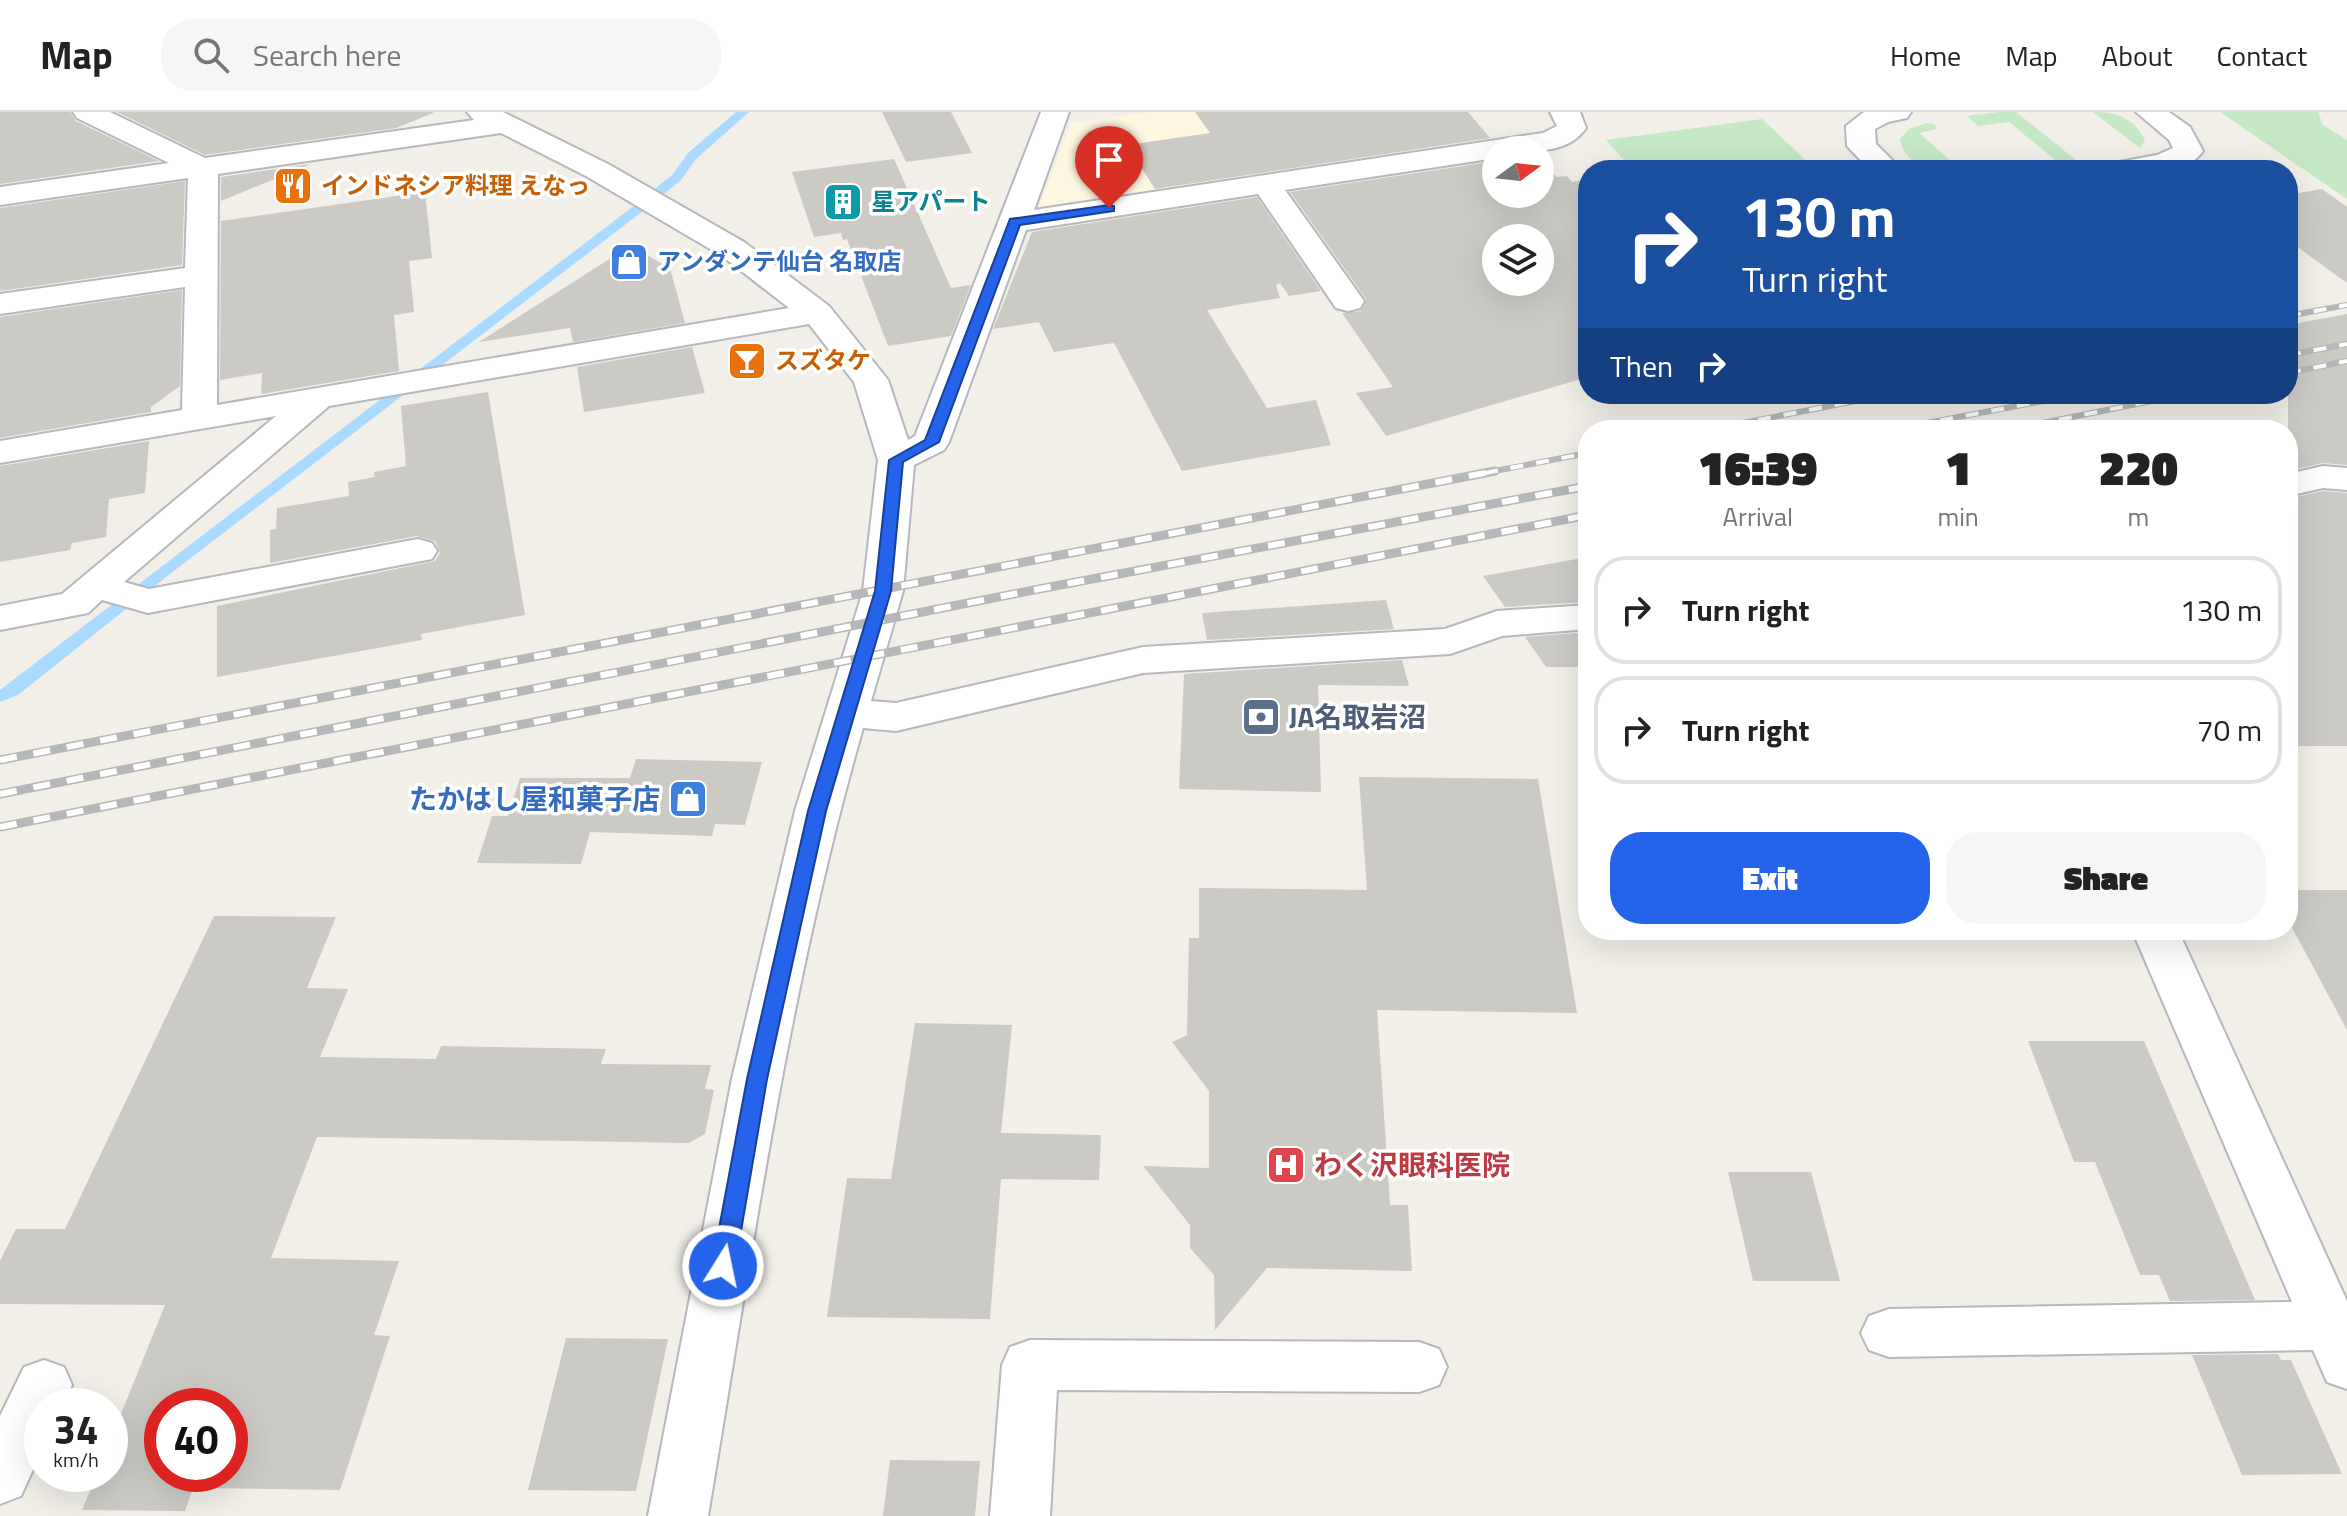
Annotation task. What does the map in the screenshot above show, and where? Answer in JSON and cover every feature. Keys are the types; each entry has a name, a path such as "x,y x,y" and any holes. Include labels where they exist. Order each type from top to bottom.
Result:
{"street":[{"path":"87,112 203,168"},
{"path":"896,460 931,442 1055,112"},
{"path":"1015,222 1548,141 1565,135 1572,128 1571,120 1564,112"},
{"path":"1877,160 1862,146 1860,126 1881,114 1897,112"},
{"path":"2150,112 2182,135 2188,144 2188,151 2181,158 2172,160"},
{"path":"0,196 203,168 493,118 649,200 733,249 817,313 871,380 896,460 883,591 817,811 757,1079 678,1516"},
{"path":"199,419 203,168"},
{"path":"1267,186 1348,301"},
{"path":"0,304 201,275"},
{"path":"0,452 817,313"},
{"path":"0,618 74,604 99,587 320,397"},
{"path":"2298,483 2323,477 2347,479"},
{"path":"99,587 148,601 418,551"},
{"path":"846,713 896,717 1143,660 1450,641 1497,624 1578,618"},
{"path":"1889,1333 2341,1338 2160,940"},
{"path":"1020,1516 1030,1365 1419,1367"},
{"path":"0,1477 44,1385"}],"shaded area":[{"path":"1150,112 1323,112 1356,157 1038,210 1071,123"}],"green space":[{"path":"2016,112 2076,160 2055,160 2009,122 1978,126 1967,116"},
{"path":"2093,112 2124,118 2136,127 2145,141 2140,148"},
{"path":"2220,112 2318,112 2323,125 2347,140 2347,199 2298,165 2298,160 2290,160"},
{"path":"1762,119 1805,160 1624,160 1606,140"},
{"path":"1934,124 1937,129 1919,133 1950,160 1913,160 1904,152 1900,139 1909,129"}],"building":[{"path":"0,112 70,112 76,121 159,161 0,184"},
{"path":"117,112 433,113 396,128 205,155"},
{"path":"882,112 951,112 972,153 906,162"},
{"path":"1195,112 1468,112 1488,136 1155,189 1127,145 1210,133"},
{"path":"894,159 951,288 971,285 951,336 888,346 847,239 843,240 841,233 814,237 792,172"},
{"path":"1482,163 1482,208 1554,208 1554,174 1557,177 1567,176 1572,182 1578,181 1578,380 1386,436 1356,393 1393,387 1342,313 1361,311 1366,299 1290,192"},
{"path":"311,164 221,201 221,177"},
{"path":"185,181 182,265 0,291 0,208"},
{"path":"2322,189 2347,207 2347,283 2298,247 2298,193"},
{"path":"425,192 432,258 409,261 414,312 394,315 399,371 261,394 262,373 220,380 221,221"},
{"path":"1257,197 1321,291 1289,296 1280,283 1276,285 1280,298 1207,310 1267,408 1316,400 1331,445 1182,471 1114,343 1054,352 1039,322 993,329 1032,232"},
{"path":"630,246 670,268 685,323 573,342 570,328 479,342"},
{"path":"182,290 180,386 151,407 151,412 0,438 0,317"},
{"path":"2347,314 2347,465 2322,463 2298,469 2298,420 2288,420 2288,404 2298,404 2298,323"},
{"path":"692,347 705,393 584,412 577,367"},
{"path":"488,392 525,615 421,634 422,640 217,677 217,606 435,561 440,553 435,541 417,536 270,563 270,530 276,529 277,508 349,496 348,482 375,477 374,472 406,466 401,406"},
{"path":"149,441 145,493 109,499 106,537 72,543 70,550 0,562 0,466"},
{"path":"2323,491 2347,493 2347,746 2298,746 2298,497"},
{"path":"1578,559 1578,603 1505,607 1483,576"},
{"path":"1386,600 1394,629 1207,640 1202,613"},
{"path":"1578,633 1578,667 1546,667 1525,637"},
{"path":"1402,660 1409,686 1318,685 1321,792 1179,789 1184,674"},
{"path":"636,759 762,762 745,825 715,824 712,836 590,832 581,864 477,863 492,816 508,816 520,778 630,778"},
{"path":"1359,777 1538,779 1577,1013 1377,1010 1390,1205 1408,1205 1412,1271 1267,1268 1215,1330 1214,1275 1190,1248 1190,1225 1143,1166 1209,1168 1209,1091 1172,1042 1187,1035 1189,938 1199,938 1199,888 1367,890"},
{"path":"2298,890 2347,890 2347,1030 2298,939"},
{"path":"214,916 336,917 307,988 348,989 320,1057 436,1059 441,1046 606,1049 601,1064 711,1065 705,1089 714,1090 705,1134 689,1143 317,1137 271,1258 399,1261 374,1335 390,1336 340,1490 248,1489 248,1388 144,1388 144,1492 192,1492 185,1511 82,1510 90,1492 128,1492 128,1396 165,1305 0,1304 0,1261 16,1229 65,1229"},
{"path":"915,1023 1012,1025 1001,1133 1101,1135 1099,1180 1001,1179 990,1319 827,1317 847,1178 891,1179"},
{"path":"2028,1041 2144,1041 2255,1300 2170,1301 2159,1275 2140,1275 2095,1162 2074,1162"},
{"path":"1728,1172 1811,1172 1840,1281 1753,1281"},
{"path":"566,1338 668,1339 636,1491 528,1490"},
{"path":"2278,1354 2281,1360 2291,1360 2342,1474 2242,1475 2192,1355"},
{"path":"890,1460 980,1461 975,1516 883,1516"}],"waterway":[{"path":"0,696 12,691 639,208 677,177 692,156 743,112"}],"railway":[{"path":"2298,314 2347,305"},
{"path":"2298,353 2347,344"},
{"path":"2298,371 2347,361"},
{"path":"1758,420 1840,404"},
{"path":"1942,420 2028,404"},
{"path":"2057,420 2137,404"},
{"path":"1485,473 1578,455"},
{"path":"0,760 1495,471"},
{"path":"0,794 1039,589 1578,488"},
{"path":"0,827 1578,517"}],"place":[{"name":"インドネシア料理 えなっ","path":"293,186"},
{"name":"星アパート","path":"843,202"},
{"name":"アンダンテ仙台 名取店","path":"629,262"},
{"name":"スズタケ","path":"747,361"},
{"name":"JA名取岩沼","path":"1261,717"},
{"name":"たかはし屋和菓子店","path":"688,799"},
{"name":"わく沢眼科医院","path":"1286,1165"}],"route":[{"path":"723,1266 757,1079 817,811 883,591 896,460 931,442 1015,222 1109,208"}]}
